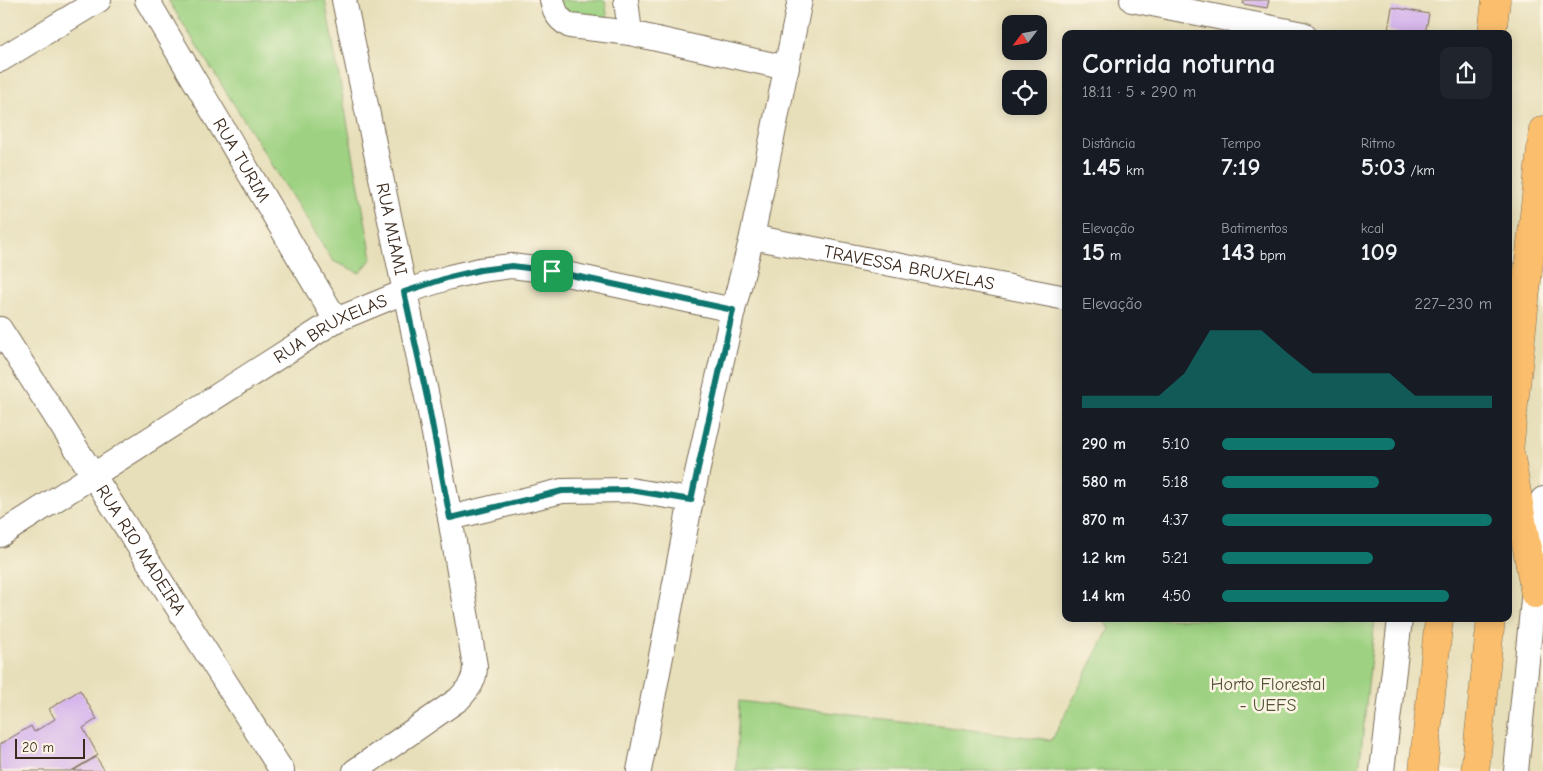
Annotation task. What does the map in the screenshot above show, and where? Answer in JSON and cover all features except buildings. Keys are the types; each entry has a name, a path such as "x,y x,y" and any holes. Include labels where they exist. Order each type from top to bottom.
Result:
{"highway":[{"path":"1492,30 1496,0"},
{"path":"1512,421 1543,132"},
{"path":"1512,466 1535,594"},
{"path":"1423,771 1439,622"},
{"path":"1475,771 1491,622"}],"street":[{"path":"0,60 99,0"},
{"name":"RUA TURIM","path":"148,0 336,320"},
{"name":"RUA MIAMI","path":"344,0 428,402 475,666 475,676 469,688 459,699 355,771"},
{"path":"552,0 555,14 562,22 570,26 630,33 787,68"},
{"path":"626,0 630,33"},
{"path":"639,771 691,500 733,310 752,237 800,0"},
{"path":"1132,0 1283,30"},
{"name":"TRAVESSA BRUXELAS","path":"752,237 1062,297"},
{"name":"RUA BRUXELAS","path":"0,535 336,320 404,292 450,277 512,266 552,271 733,310"},
{"name":"RUA RIO MADEIRA","path":"0,329 282,771"},
{"path":"450,518 562,491 630,490 691,500"},
{"path":"1516,771 1543,499"},
{"path":"1382,771 1400,622"}],"green space":[{"path":"168,0 325,0 372,258 360,273 333,261"},
{"path":"559,0 605,0 608,20 561,12"},
{"name":"Horto Florestal - UEFS","path":"1105,622 1375,622 1359,771 736,771 739,701 1052,740 1109,629"}],"route":[{"path":"512,266 552,271 733,310 691,500 630,490 562,491 450,518 428,402 404,292 450,277 480,270 512,266"}]}
